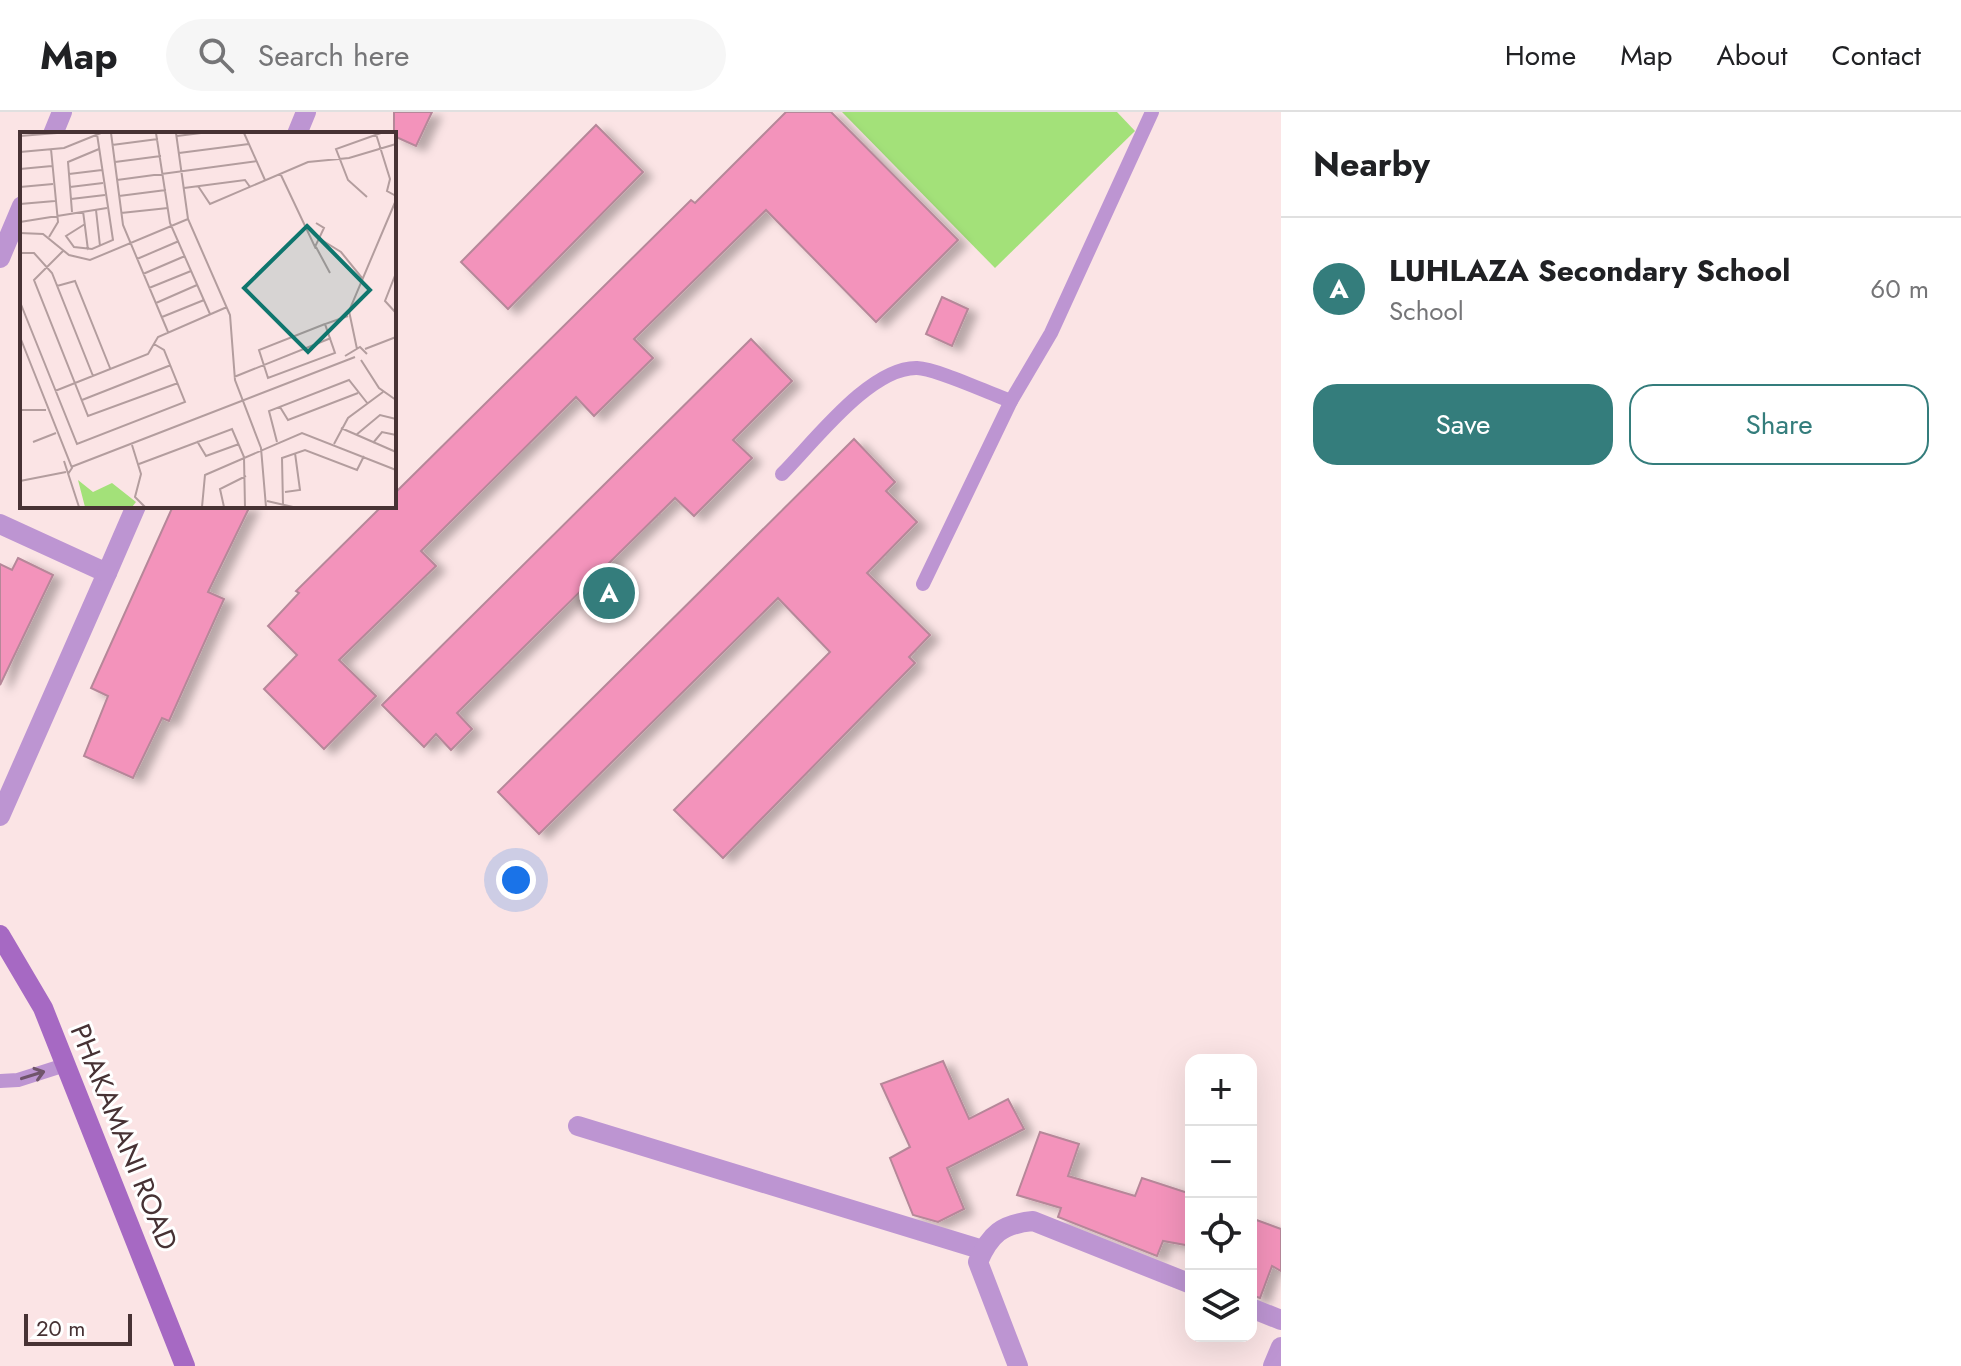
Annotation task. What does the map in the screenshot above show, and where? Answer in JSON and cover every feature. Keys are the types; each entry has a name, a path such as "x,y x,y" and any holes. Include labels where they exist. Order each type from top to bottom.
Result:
{"street":[{"path":"54,132 62,112"},
{"path":"298,132 306,112"},
{"path":"0,258 20,211"},
{"path":"0,816 135,508"},
{"path":"0,524 107,573"},
{"name":"PHAKAMANI ROAD","path":"1,938 43,1008 185,1366"},
{"path":"578,1126 983,1250"},
{"path":"1018,1366 985,1288 978,1262 988,1240 1009,1223 1033,1221 1185,1282"},
{"path":"1257,1310 1281,1320"},
{"path":"1273,1366 1281,1347"}],"lane":[{"path":"923,584 1011,401 1051,333 1152,112"},
{"path":"782,474 862,392 895,371 919,368 1011,401"},
{"path":"0,1081 18,1080 65,1065"}],"green space":[{"path":"842,112 1117,112 1135,131 995,268"}],"building":[{"path":"394,112 432,112 416,146 396,137"},
{"path":"786,112 831,112 958,240 876,322 766,210 634,339 653,358 594,416 576,397 421,551 436,566 339,660 376,696 324,749 264,689 297,655 268,626 299,593 296,591 380,508 396,508 396,492 691,200 695,203"},
{"path":"596,125 643,172 508,309 461,262"},
{"path":"942,297 968,309 952,346 926,334"},
{"path":"751,339 792,381 733,440 752,458 694,516 675,498 457,713 472,729 451,750 436,734 424,747 382,705"},
{"path":"854,439 895,482 886,491 917,522 867,573 930,635 909,657 915,663 723,858 674,810 830,652 778,598 539,834 498,792"},
{"path":"172,508 249,508 208,592 224,599 169,721 162,718 133,778 84,756 108,696 91,688"},
{"path":"18,558 53,575 0,685 0,564 12,570"},
{"path":"943,1061 969,1119 1008,1099 1024,1129 947,1168 964,1209 938,1222 913,1215 890,1158 910,1147 881,1084"},
{"path":"1040,1132 1079,1144 1068,1176 1135,1196 1142,1178 1185,1192 1185,1245 1163,1241 1157,1256 1058,1217 1061,1208 1017,1195"},
{"path":"1257,1220 1281,1229 1281,1271 1272,1266 1260,1298 1257,1297"}],"place":[{"name":"LUHLAZA Secondary School","path":"609,593"}]}
